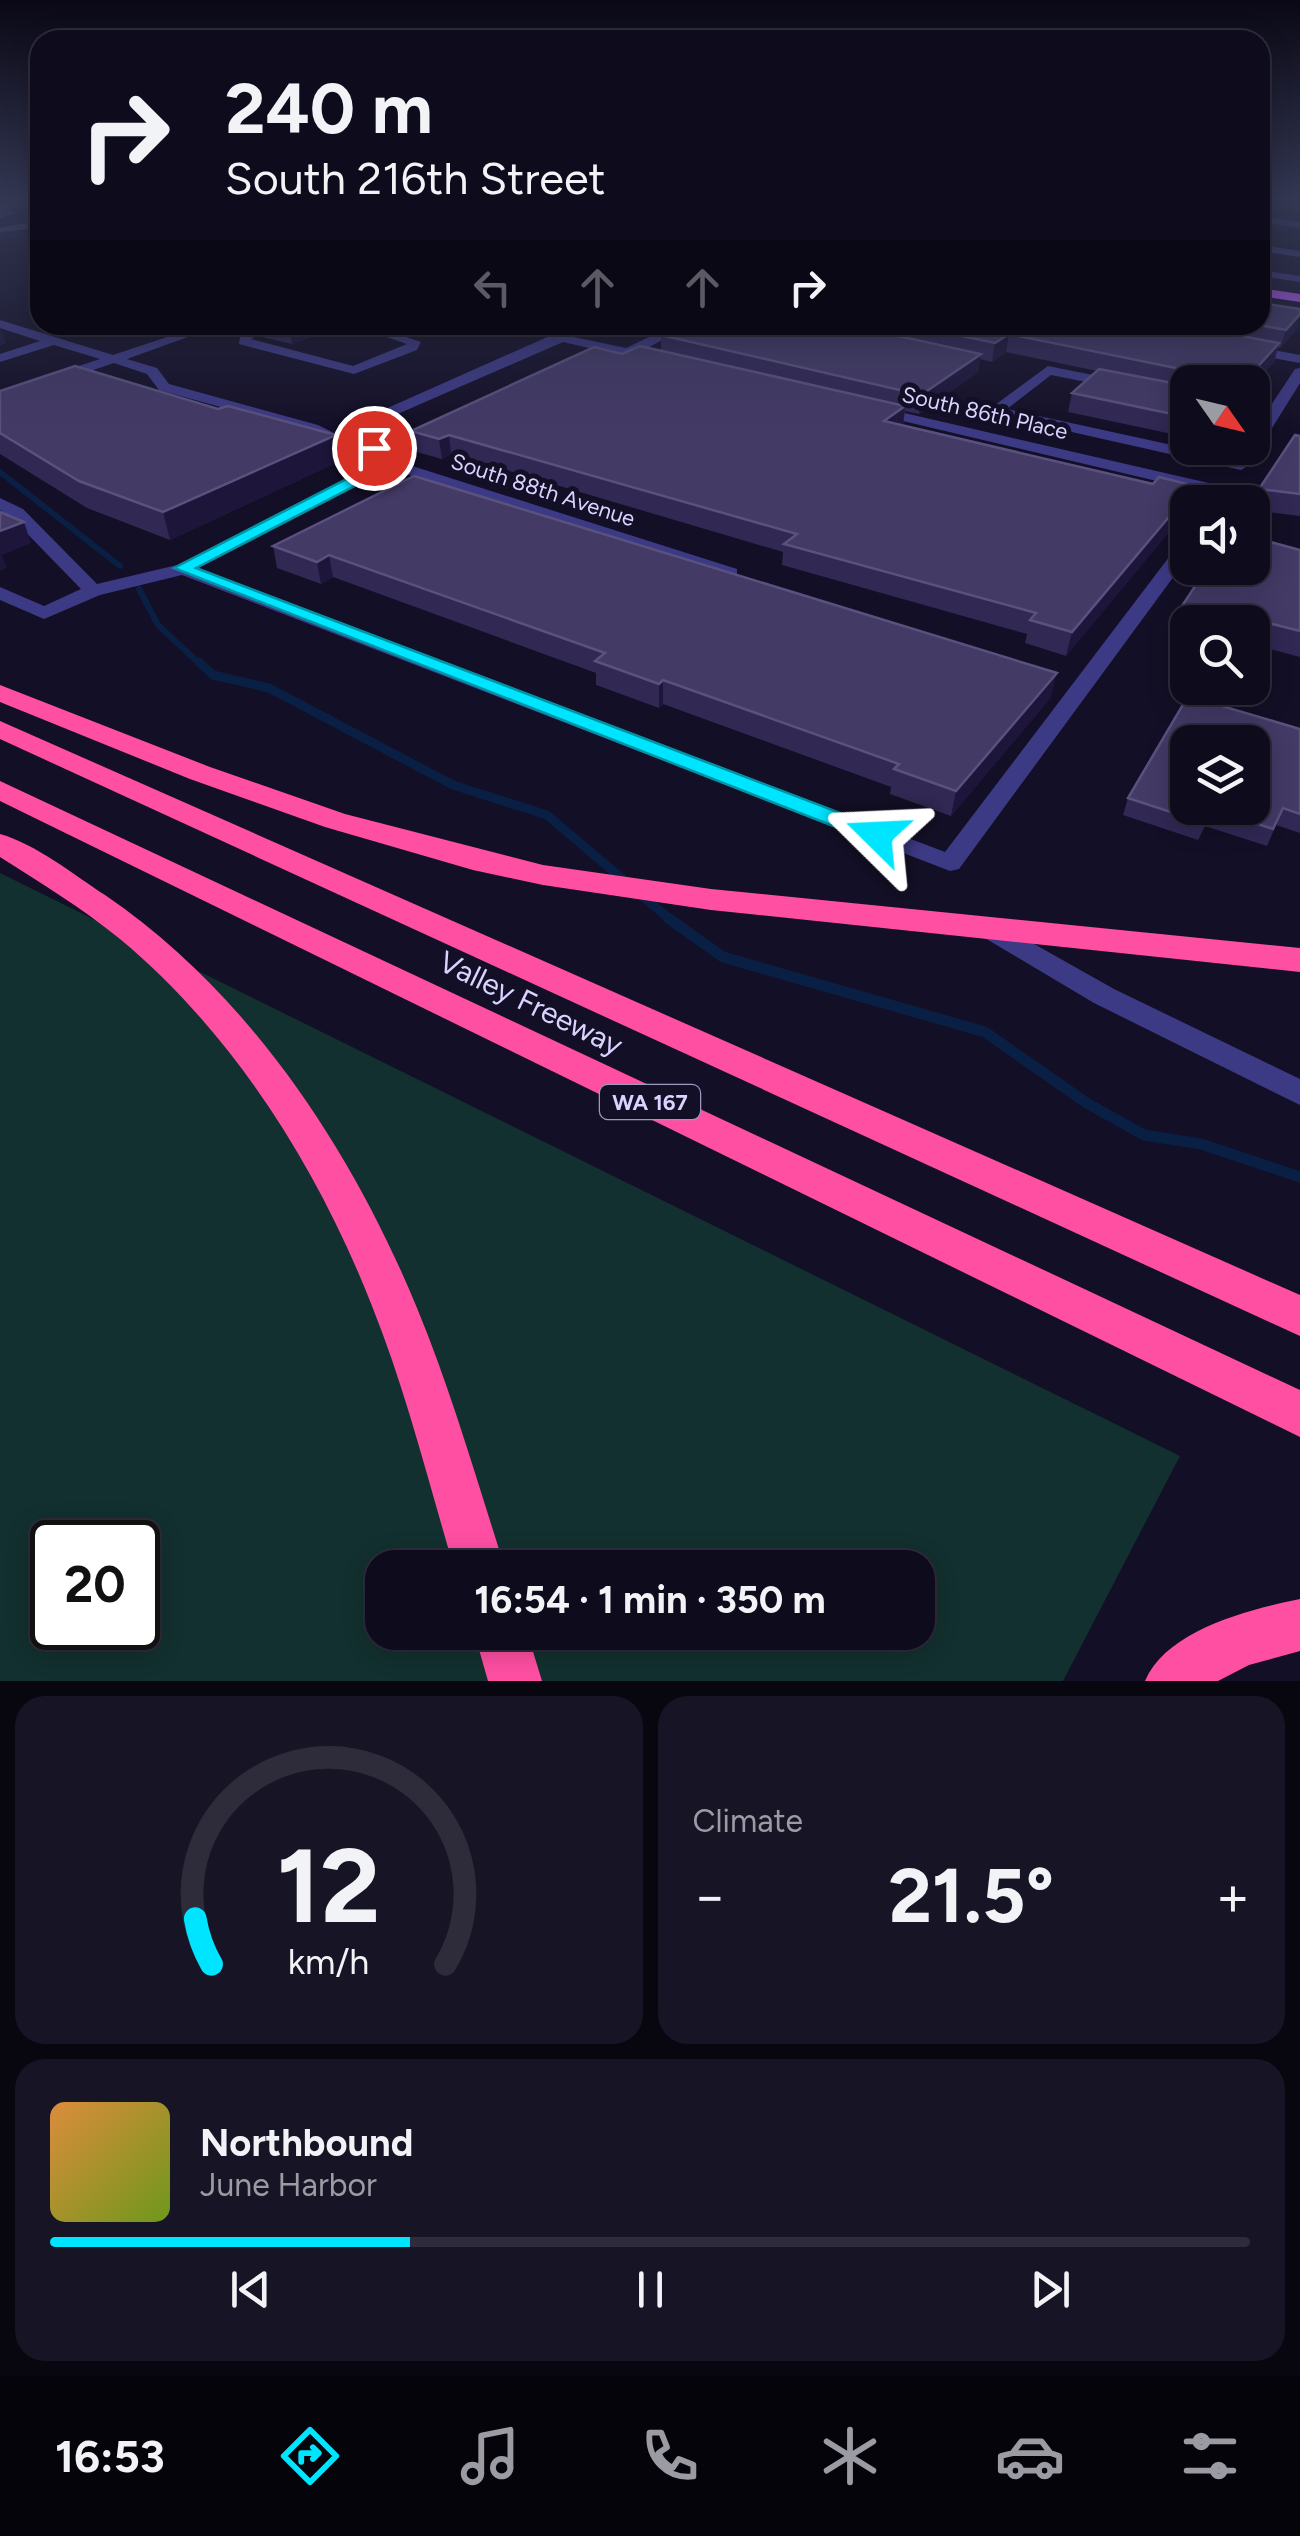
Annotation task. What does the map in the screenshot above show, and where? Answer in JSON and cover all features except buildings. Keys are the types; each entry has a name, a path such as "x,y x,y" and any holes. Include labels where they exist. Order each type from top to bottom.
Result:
{"highway":[{"path":"0,693 195,772 294,807 450,854 542,875 735,903 1300,960"},
{"name":"Valley Freeway","path":"0,729 1300,1316"},
{"name":"Valley Freeway","path":"0,790 1300,1414"},
{"path":"0,844 149,946 226,1026 282,1100 364,1239 394,1308 474,1550"},
{"path":"1172,1681 1193,1664 1228,1646 1300,1625"},
{"path":"506,1650 515,1681"}],"main road":[{"path":"1270,294 1300,298"}],"street":[{"name":"South 88th Avenue","path":"0,324 30,333"},
{"name":"South 88th Avenue","path":"38,335 152,371 164,387 313,428 375,454 745,578"},
{"path":"0,397 185,335"},
{"path":"245,335 244,340 354,370 412,347 414,342 391,335"},
{"path":"375,454 369,432 374,422 388,413 564,335"},
{"path":"627,353 664,335"},
{"path":"559,337 668,362"},
{"path":"0,382 11,376 0,360 55,340"},
{"path":"1225,345 1300,359"},
{"path":"580,363 610,348"},
{"path":"1170,394 1048,370 996,411 1170,449"},
{"path":"1270,418 1300,372"},
{"path":"0,382 20,390"},
{"name":"South 86th Place","path":"860,407 1174,485"},
{"path":"0,593 44,613 94,591 182,568 359,479 375,454 409,444 452,423"},
{"path":"0,503 17,513 94,591"},
{"path":"182,568 950,863 1073,683 1170,566"},
{"path":"988,927 1104,996 1300,1093"}],"green space":[{"path":"0,873 1180,1456 1063,1681 0,1681"}],"waterway":[{"path":"0,472 120,566"},
{"path":"139,589 158,625 201,665"},
{"path":"199,662 213,675 269,688 453,785 547,815 626,882"},
{"path":"641,895 671,920"},
{"path":"668,918 723,957 985,1032 1085,1102 1144,1135 1201,1144 1300,1177"}],"route":[{"path":"374,448 376,460 367,474 182,568 877,835"}]}
